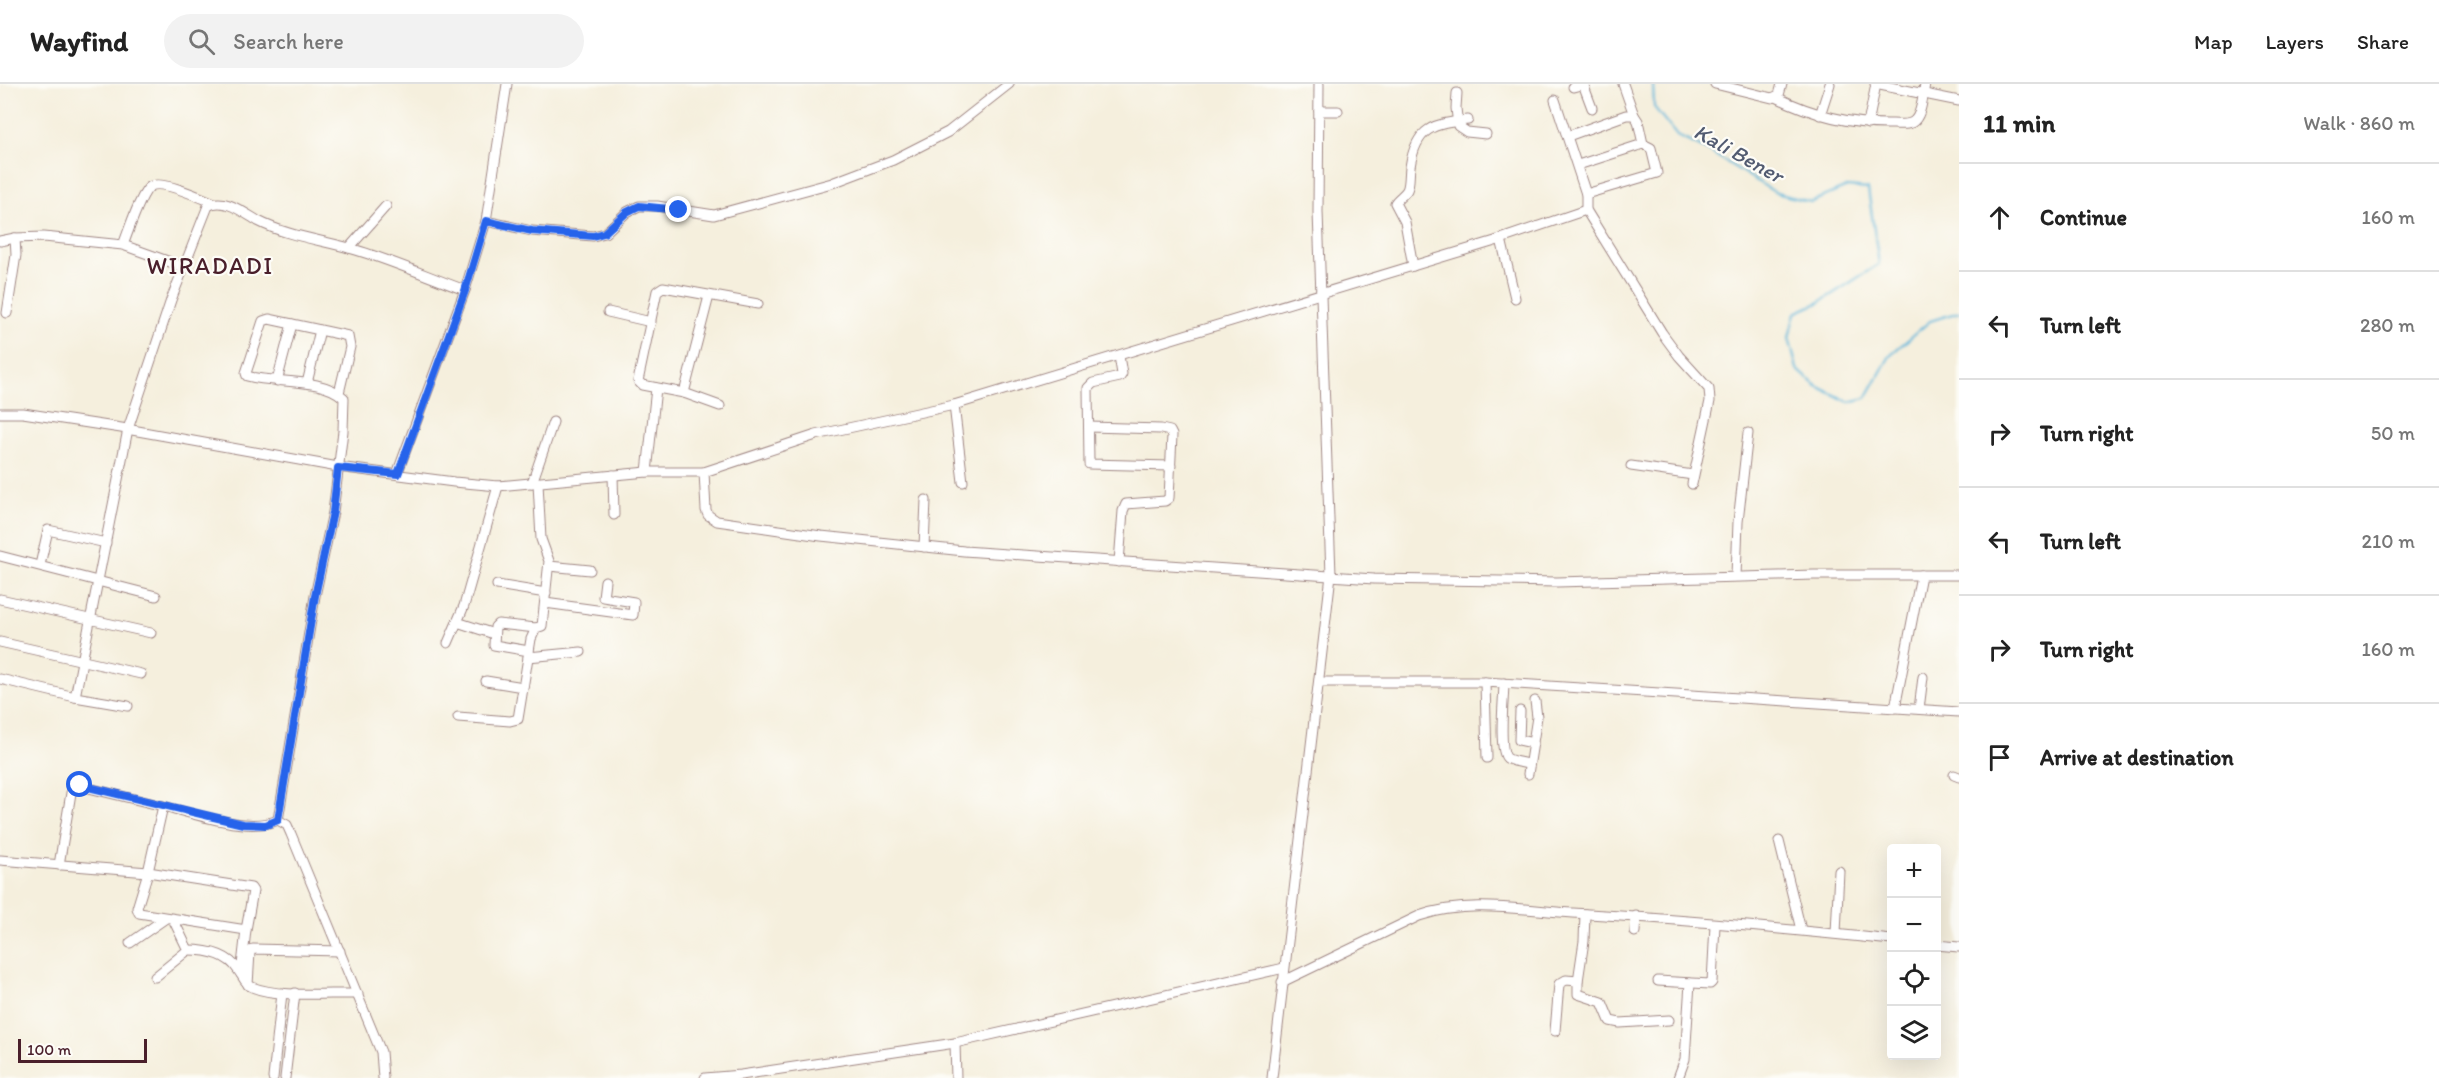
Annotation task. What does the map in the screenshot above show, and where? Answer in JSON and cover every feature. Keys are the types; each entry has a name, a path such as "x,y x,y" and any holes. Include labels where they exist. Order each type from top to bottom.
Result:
{"street":[{"path":"398,474 465,291 486,221 507,84"},
{"path":"486,221 532,231 593,236 604,233 627,212 639,206 657,206 714,215 832,183 893,160 948,132 1009,84"},
{"path":"1272,1078 1331,575 1318,212 1319,84"},
{"path":"1573,87 1584,84 1592,108"},
{"path":"1623,84 1638,121 1642,144"},
{"path":"1715,84 1767,97 1776,97 1821,115 1869,124 1914,122 1925,84"},
{"path":"1776,97 1782,84"},
{"path":"1821,115 1830,84"},
{"path":"1869,124 1875,84 1959,101"},
{"path":"1457,93 1457,122 1462,130 1485,134"},
{"path":"1555,100 1578,165 1586,194 1586,210 1662,333 1709,389 1710,401 1692,480 1631,466"},
{"path":"1319,111 1338,111"},
{"path":"1568,136 1626,115 1634,115"},
{"path":"1413,266 1405,222 1395,206 1395,201 1407,191 1412,158 1420,136 1435,125 1468,120"},
{"path":"1578,165 1642,144 1651,148 1657,173 1586,194"},
{"path":"123,245 144,195 150,186 154,185 175,189 214,203 224,203 262,223 300,237 349,248 465,291"},
{"path":"75,697 128,429 184,267 207,208 214,203"},
{"path":"349,248 386,206"},
{"path":"0,413 23,413 128,429 338,468 498,486 647,472 704,472 816,435 954,405 1078,366 1119,356 1501,239 1586,210"},
{"path":"0,241 15,238 51,237 123,245 184,267"},
{"path":"7,313 16,255 15,238"},
{"path":"1501,239 1515,298"},
{"path":"720,406 684,393 642,385 638,381 655,297 660,288 669,288 758,304"},
{"path":"684,393 709,296"},
{"path":"608,312 651,322"},
{"path":"278,820 315,596 333,512 344,402 339,393 350,340 348,336 269,319 263,321 247,376 307,383 339,393"},
{"path":"277,381 291,324"},
{"path":"307,383 320,330"},
{"path":"1119,356 1122,374 1120,377 1093,383 1088,387 1089,464 1171,466"},
{"path":"647,472 656,388"},
{"path":"954,405 963,482"},
{"path":"553,422 535,483 541,539 549,566 542,626 536,628 498,624 494,634 494,645 528,654 582,652"},
{"path":"1089,428 1166,429 1170,432 1172,439 1168,500 1128,503 1124,507 1119,562"},
{"path":"1736,576 1738,522 1748,433"},
{"path":"704,472 706,510 708,515 717,521 821,536 924,547 1374,579 1557,582 1736,576 1959,575"},
{"path":"613,475 614,515"},
{"path":"448,643 464,606 498,486"},
{"path":"924,547 926,501"},
{"path":"40,565 48,530 106,543"},
{"path":"0,556 156,596"},
{"path":"549,566 590,570"},
{"path":"1895,708 1921,575"},
{"path":"601,611 605,581"},
{"path":"497,585 601,611 633,615 634,602 603,597"},
{"path":"0,599 151,633"},
{"path":"457,622 494,634"},
{"path":"458,717 516,721 528,654 536,628"},
{"path":"0,642 141,674"},
{"path":"1919,709 1923,677"},
{"path":"0,679 75,697 128,706"},
{"path":"486,681 523,687"},
{"path":"1320,682 1485,682 1959,711"},
{"path":"1485,682 1488,758"},
{"path":"1504,683 1502,733 1504,754 1529,769 1537,717 1535,701"},
{"path":"1520,711 1519,740 1533,743"},
{"path":"59,865 71,794 76,785 243,824 266,825 278,820"},
{"path":"164,806 137,908 138,912 246,930"},
{"path":"278,820 286,825 291,834 358,994 381,1052 383,1078"},
{"path":"1779,841 1801,930"},
{"path":"0,860 148,872 251,888 253,891 241,974"},
{"path":"1836,933 1839,871"},
{"path":"1282,982 1419,916 1437,910 1486,908 1636,916 1887,939"},
{"path":"1585,914 1578,994 1602,1002 1610,1021 1620,1023 1669,1020"},
{"path":"1635,932 1636,916"},
{"path":"130,943 169,918"},
{"path":"169,918 188,950"},
{"path":"1658,981 1710,984 1712,982 1715,925"},
{"path":"1941,945 1959,947"},
{"path":"248,985 253,948 340,951"},
{"path":"155,977 188,950 219,955 233,963 248,985 259,989 282,993 358,994"},
{"path":"705,1078 741,1076 955,1043 1284,968"},
{"path":"1555,1031 1559,984 1566,980 1578,981"},
{"path":"1678,1078 1685,1059 1690,983"},
{"path":"273,1078 282,993"},
{"path":"285,1078 295,993"},
{"path":"955,1043 956,1078"}],"waterway":[{"name":"Kali Bener","path":"1653,84 1654,107 1677,136 1707,150 1776,193 1811,202 1847,187 1868,189 1879,264 1820,302 1795,313 1789,338 1797,369 1815,385 1849,402 1866,398 1891,354 1930,321 1959,312"}],"district":[{"name":"WIRADADI","path":"210,266"}],"route":[{"path":"80,785 243,824 266,825 278,820 315,596 333,512 338,468 398,474 465,291 486,221 532,231 593,236 604,233 627,212 639,206 679,210"}]}
